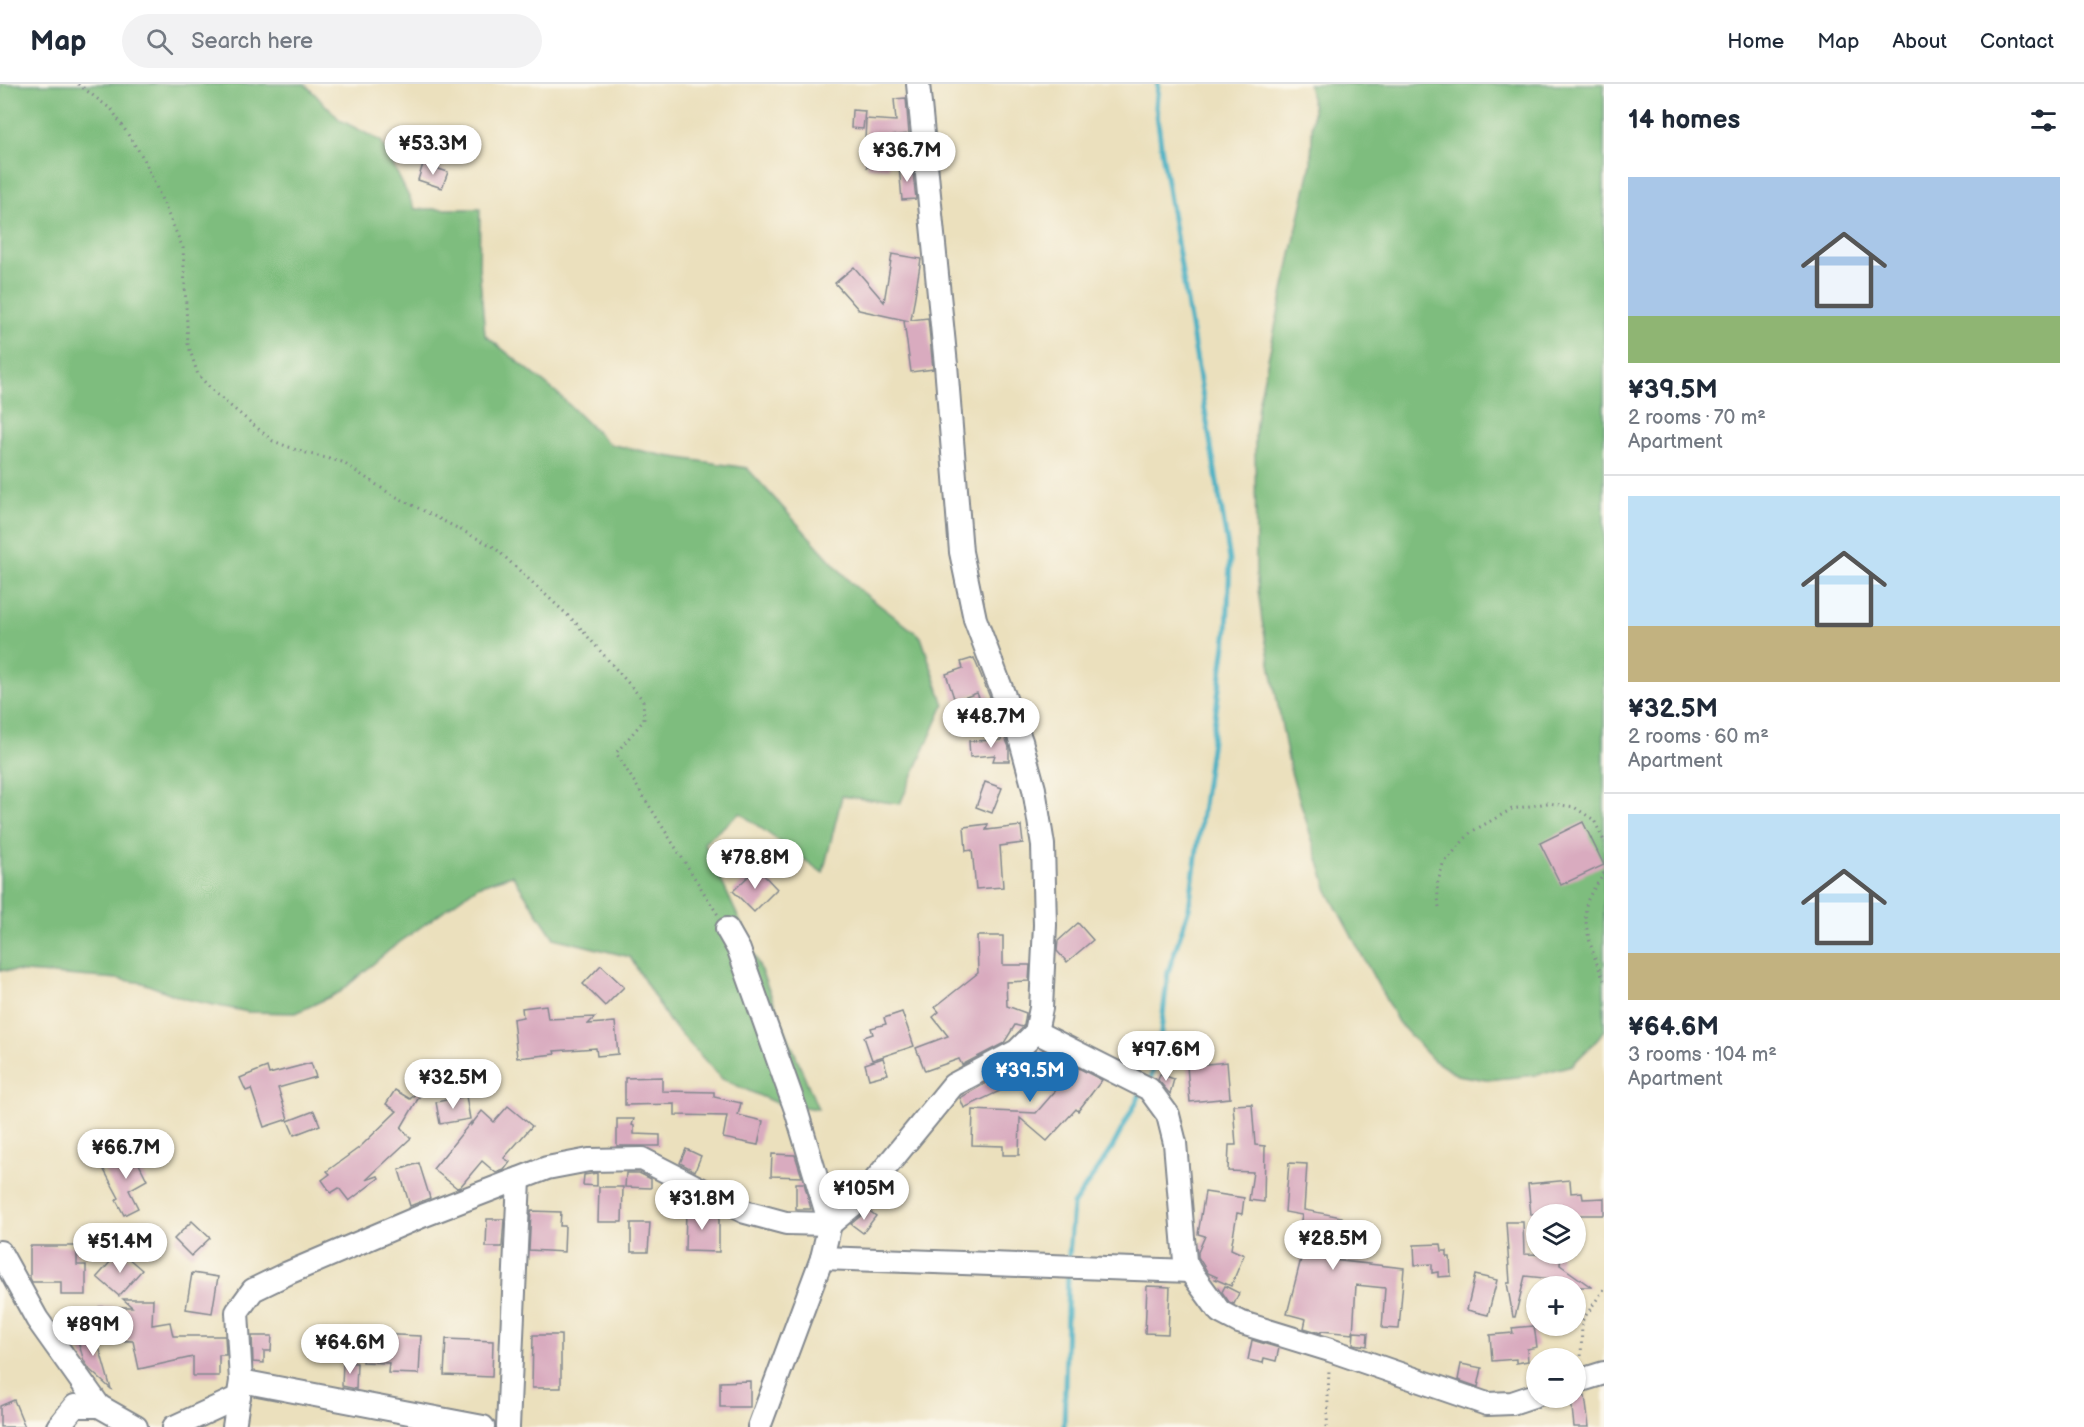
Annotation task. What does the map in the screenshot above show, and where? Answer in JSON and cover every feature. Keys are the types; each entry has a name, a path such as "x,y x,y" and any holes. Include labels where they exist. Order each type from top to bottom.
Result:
{"street":[{"path":"234,1427 240,1389 237,1312 253,1290 288,1272 422,1216 548,1168 589,1160 642,1159 746,1212 786,1223 830,1224 860,1200 953,1085 1017,1051 1036,1032 1041,1008 1045,925 1043,845 1034,789 1021,741 975,619 961,552 946,365 918,84"},
{"path":"727,929 739,950 796,1110 830,1224 822,1258 759,1427"},
{"path":"1036,1032 1149,1089 1168,1115 1175,1143 1185,1261 1220,1312 1239,1322 1330,1350 1487,1404 1512,1403 1526,1398"},
{"path":"508,1427 519,1179"},
{"path":"0,1251 37,1319 99,1406 136,1427"},
{"path":"822,1258 1190,1270"},
{"path":"1586,1379 1604,1373"},
{"path":"174,1427 240,1389 483,1427"},
{"path":"58,1427 75,1406 99,1406"}],"path":[{"path":"78,84 112,110 144,159 183,248 188,344 198,375 216,394 273,441 302,452 342,462 388,493 494,547 575,622 643,700 644,720 616,753 727,929"},
{"path":"1439,907 1437,885 1443,864 1471,832 1512,809 1548,803 1574,807 1594,820 1604,841"},
{"path":"1604,873 1587,902 1586,926 1596,965 1604,980"},
{"path":"1580,1348 1582,1321 1604,1289"},
{"path":"1327,1427 1330,1350"}],"green space":[{"path":"0,84 305,84 340,120 381,141 415,209 480,209 479,267 485,335 557,393 609,444 666,456 747,468 852,584 921,637 944,705 900,804 842,796 823,873 740,813 704,843 745,932 818,1109 776,1103 722,1079 669,1021 630,957 554,938 512,875 478,886 393,947 340,992 296,1013 248,1012 185,999 143,983 118,979 0,970"},
{"path":"1308,84 1604,84 1604,1029 1598,1039 1572,1065 1535,1075 1487,1080 1457,1075 1433,1060 1398,1022 1329,894 1290,769 1262,621 1256,573 1255,434 1258,405 1311,164 1313,107"}],"building":[{"path":"906,98 909,134 890,136 889,168 867,167 867,162 864,161 866,119 896,121 894,99"},
{"path":"852,110 865,111 863,129 851,128"},
{"path":"423,164 448,172 442,188 418,180"},
{"path":"912,165 916,199 902,200 899,166"},
{"path":"892,254 921,259 911,320 928,318 933,369 911,372 904,321 909,321 859,310 835,283 854,267 884,302"},
{"path":"974,658 998,717 989,721 977,693 955,701 946,674 963,668 961,662"},
{"path":"1003,733 1009,747 1009,761 993,761 995,755 970,757 969,741 1001,740"},
{"path":"985,782 1002,788 992,813 976,807"},
{"path":"1583,822 1604,865 1561,885 1540,843"},
{"path":"988,824 986,830 1021,826 1023,843 1000,846 1003,887 976,889 972,850 966,851 964,827"},
{"path":"757,868 777,889 754,912 733,891"},
{"path":"1078,923 1093,940 1067,962 1057,951 1058,941"},
{"path":"977,936 1003,936 1003,965 1030,965 1029,981 1006,982 1007,1006 1026,1013 1024,1025 1022,1027 1015,1025 1004,1043 962,1065 959,1059 925,1071 916,1048 948,1036 933,1017 939,1012 935,1007 978,973"},
{"path":"601,965 624,987 605,1006 583,984"},
{"path":"546,1005 548,1019 595,1017 588,1024 615,1022 618,1054 597,1056 596,1048 554,1051 555,1054 517,1058 513,1019 523,1017 522,1008"},
{"path":"902,1012 914,1046 872,1060 864,1037 873,1034 871,1028 886,1024 884,1018"},
{"path":"1043,1050 1102,1080 1078,1111 1076,1109 1047,1141 1020,1118 1019,1155 1003,1155 1003,1146 972,1145 973,1110 1036,1113 1063,1082 1046,1069 964,1108 960,1098"},
{"path":"883,1058 888,1074 869,1079 865,1064"},
{"path":"1227,1062 1230,1098 1190,1102 1187,1066"},
{"path":"311,1063 316,1077 278,1088 288,1119 264,1127 251,1089 246,1091 240,1078 267,1067 269,1074"},
{"path":"1160,1074 1174,1079 1170,1094 1158,1080"},
{"path":"662,1077 662,1091 714,1092 714,1097 741,1103 738,1115 763,1121 758,1145 723,1138 727,1116 675,1115 675,1104 625,1105 625,1078"},
{"path":"395,1090 410,1099 419,1090 422,1092 401,1128 411,1138 366,1180 378,1176 379,1178 349,1201 339,1188 331,1193 322,1180 330,1174 327,1171 360,1147 397,1111 386,1104"},
{"path":"466,1096 470,1119 440,1124 436,1102"},
{"path":"1252,1104 1255,1145 1265,1146 1264,1202 1249,1200 1253,1172 1228,1171 1229,1145 1236,1145 1233,1105"},
{"path":"508,1106 532,1126 504,1158 510,1162 504,1170 496,1173 482,1161 457,1188 433,1169 482,1111 494,1122"},
{"path":"314,1111 320,1125 294,1135 288,1121"},
{"path":"617,1119 634,1119 632,1125 634,1134 660,1135 660,1146 617,1146"},
{"path":"686,1149 701,1156 695,1171 680,1163"},
{"path":"133,1152 147,1180 129,1190 138,1208 124,1215 116,1200 119,1198 103,1168"},
{"path":"772,1154 795,1155 802,1177 771,1176"},
{"path":"419,1163 430,1198 410,1206 399,1170"},
{"path":"1289,1163 1307,1164 1304,1210 1342,1217 1333,1260 1404,1268 1399,1329 1382,1328 1385,1288 1356,1285 1353,1334 1321,1331 1321,1333 1304,1328 1306,1319 1287,1314 1304,1247 1296,1245 1302,1215 1285,1212"},
{"path":"597,1173 597,1186 583,1185 584,1175"},
{"path":"626,1173 639,1173 651,1179 651,1188 625,1187"},
{"path":"1570,1180 1571,1193 1582,1192 1583,1199 1604,1198 1604,1215 1586,1215 1586,1204 1530,1204 1528,1184"},
{"path":"796,1183 804,1183 811,1209 796,1209"},
{"path":"599,1187 623,1187 622,1222 598,1222"},
{"path":"1205,1192 1244,1198 1242,1214 1237,1213 1231,1249 1244,1255 1231,1286 1208,1273 1198,1257 1205,1236 1198,1234"},
{"path":"679,1193 697,1202 697,1207 678,1207"},
{"path":"686,1210 712,1210 719,1214 719,1252 685,1251"},
{"path":"868,1210 876,1216 863,1233 851,1224"},
{"path":"531,1211 561,1212 560,1226 565,1226 564,1252 529,1250"},
{"path":"487,1219 504,1219 502,1247 486,1247"},
{"path":"192,1221 210,1238 191,1256 174,1239"},
{"path":"1506,1222 1523,1222 1526,1264 1560,1264 1576,1276 1525,1276 1515,1317 1513,1317 1507,1283 1510,1283"},
{"path":"631,1223 650,1223 648,1252 631,1252"},
{"path":"1441,1244 1442,1251 1447,1251 1447,1257 1450,1257 1451,1276 1438,1277 1438,1272 1432,1273 1432,1264 1415,1265 1414,1245"},
{"path":"30,1246 77,1246 77,1265 86,1265 86,1295 61,1295 61,1282 32,1282"},
{"path":"120,1251 142,1270 119,1296 97,1277"},
{"path":"192,1273 218,1277 212,1313 186,1309"},
{"path":"1475,1275 1497,1280 1488,1315 1467,1310"},
{"path":"1147,1286 1170,1287 1168,1334 1145,1333"},
{"path":"1225,1286 1239,1293 1234,1304 1229,1302 1222,1292"},
{"path":"123,1299 153,1299 152,1325 170,1322 173,1336 225,1336 226,1355 219,1355 219,1376 193,1376 193,1357 139,1369 133,1341 98,1340 99,1307 132,1307"},
{"path":"1526,1327 1526,1336 1535,1336 1537,1347 1526,1348 1526,1361 1516,1363 1516,1359 1492,1361 1490,1335 1513,1333 1512,1328"},
{"path":"1354,1332 1368,1333 1367,1346 1353,1344"},
{"path":"95,1333 111,1389 90,1370 84,1361 77,1338"},
{"path":"374,1334 421,1336 419,1374 388,1373 389,1363 362,1362 363,1349 373,1349"},
{"path":"533,1335 561,1335 561,1388 532,1388"},
{"path":"252,1336 272,1336 271,1351 264,1351 264,1363 253,1362"},
{"path":"446,1339 493,1341 492,1377 444,1375"},
{"path":"1252,1340 1279,1348 1276,1361 1264,1358 1263,1363 1248,1360"},
{"path":"343,1362 357,1363 356,1389 342,1386"},
{"path":"1461,1364 1482,1368 1478,1387 1458,1380"},
{"path":"750,1381 750,1407 720,1407 720,1382"},
{"path":"14,1400 25,1427 0,1427 0,1406"},
{"path":"1586,1404 1589,1427 1574,1427 1572,1408 1586,1408"}],"waterway":[{"path":"1151,1077 1159,1049 1168,972 1189,908 1227,630 1230,560 1162,152 1156,107 1158,84"},
{"path":"1069,1255 1073,1205 1112,1148 1141,1093"},
{"path":"1064,1427 1068,1272"}]}
